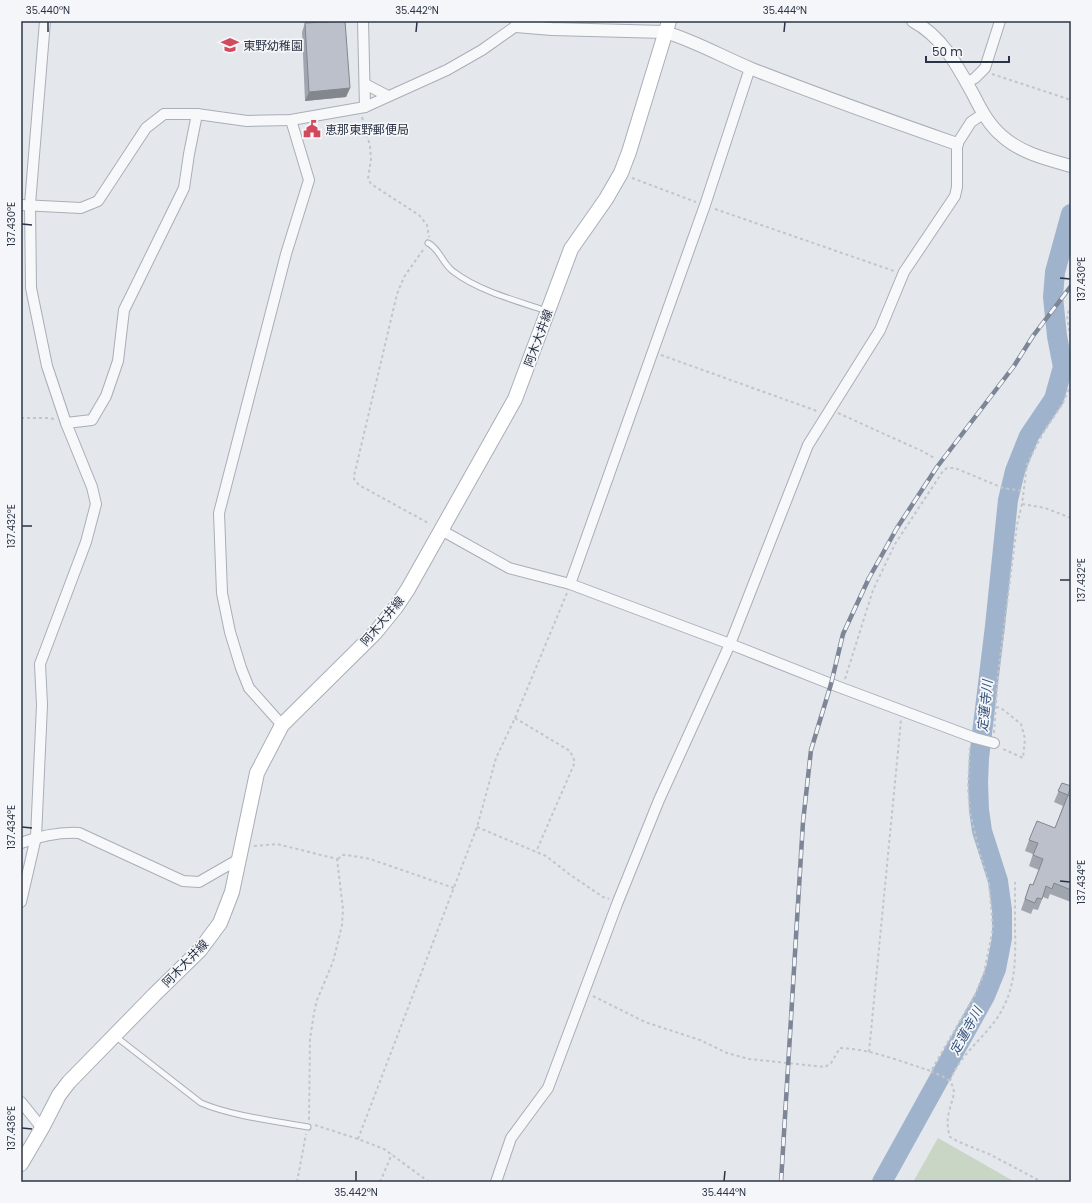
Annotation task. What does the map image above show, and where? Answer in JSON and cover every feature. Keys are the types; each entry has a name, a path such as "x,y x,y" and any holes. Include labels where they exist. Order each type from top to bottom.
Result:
{"main road":[{"name":"阿木大井線","path":"21,1164 62,1091 115,1035 200,950 220,923 232,892 257,772 282,725 384,623 396,607 408,589 516,399 571,249 606,199 621,174 667,26"}],"street":[{"path":"21,902 36,837 42,705 40,664 86,542 96,504 92,486 66,423 47,366 31,288 25,204 45,21"},
{"path":"362,107 364,84 363,21"},
{"path":"913,21 942,44 954,61 983,114 1001,136 1014,145 1038,156 1070,166"},
{"path":"966,83 985,68 1000,21"},
{"path":"25,204 81,208 98,201 146,128 164,114 197,114 247,122 291,120 362,107 447,70 482,50 518,24 552,29 667,26 678,36 750,68 868,113 956,144"},
{"path":"570,584 705,205 750,68"},
{"path":"364,84 388,96"},
{"path":"66,423 92,420 106,396 118,361 124,310 184,188 197,114"},
{"path":"496,1182 511,1138 548,1088 618,903 659,800 730,644 808,445 880,330 903,274 955,196 957,186 956,144 971,122 983,114"},
{"path":"282,725 250,688 241,668 230,632 222,592 219,513 286,254 309,180 291,120"},
{"path":"441,530 509,568 570,584 902,711 973,737 994,743"},
{"path":"21,843 36,837 64,832 79,833 183,881 200,882 240,853"},
{"path":"21,1102 42,1128"}],"lane":[{"path":"428,243 436,249 446,266 452,272 497,294 547,311"},
{"path":"115,1035 201,1103 212,1107 269,1120 308,1127"}],"path":[{"path":"982,71 1071,100"},
{"path":"362,107 370,146 371,159 368,180 371,184 419,215 427,225 429,238 428,243 404,277 397,294 354,480 359,485 441,530"},
{"path":"621,174 903,274"},
{"path":"1071,305 1067,316 1071,343"},
{"path":"653,352 829,412 924,452 934,458"},
{"path":"996,707 1001,708 1021,724 1025,739 1022,758 994,743 996,707 998,674 1016,532 1022,504 1027,464 1043,433 1063,403 1071,384"},
{"path":"21,418 47,418 66,423"},
{"path":"842,688 874,590 895,544 943,471 946,468 955,468 1003,488 1023,491"},
{"path":"1022,504 1045,508 1071,518"},
{"path":"358,1138 477,827 496,758 515,718 570,584"},
{"path":"869,1052 902,711"},
{"path":"515,718 570,751 576,762 536,852"},
{"path":"931,1071 975,994 984,973 993,928 989,883 970,813 968,788 973,737"},
{"path":"477,827 546,856 603,897 618,903"},
{"path":"240,853 277,844 337,859"},
{"path":"337,859 342,855 347,855 370,859 454,888"},
{"path":"337,859 343,909 342,926 333,962 317,1000 314,1013 310,1039 309,1124 324,1127 358,1138 384,1149 429,1182"},
{"path":"950,1081 954,1070 1005,1006 1012,988 1016,951 1015,882"},
{"path":"585,991 645,1022 700,1040 727,1053 749,1059 825,1067 831,1063 840,1048 850,1048 869,1052 931,1071 950,1081 954,1089 954,1097 949,1113 947,1128 950,1137 989,1154 1042,1182"},
{"path":"297,1182 308,1127"},
{"path":"380,1182 392,1154"}],"green space":[{"path":"938,1138 1015,1182 913,1182"}],"building":[{"path":"345,21 350,88 309,92 305,23"},
{"path":"1062,783 1071,786 1068,795 1058,791"},
{"path":"1068,795 1071,797 1071,890 1054,883 1052,889 1046,886 1042,899 1037,898 1035,903 1025,899 1030,884 1033,885 1043,859 1033,855 1038,843 1029,840 1037,821 1055,828"}],"waterway":[{"name":"定蓮寺川","path":"882,1182 985,996 996,969 1002,938 1002,910 998,881 982,831 979,810 979,758 1008,500 1015,471 1029,436 1054,399 1063,367 1057,336 1053,297 1055,272 1071,214"}],"railway":[{"path":"781,1182 803,822 811,750 831,684 843,634 869,578 897,528 937,467 1014,366 1033,336 1071,286"}],"place":[{"name":"東野幼稚園","path":"230,45"},
{"name":"恵那東野郵便局","path":"312,129"}]}
